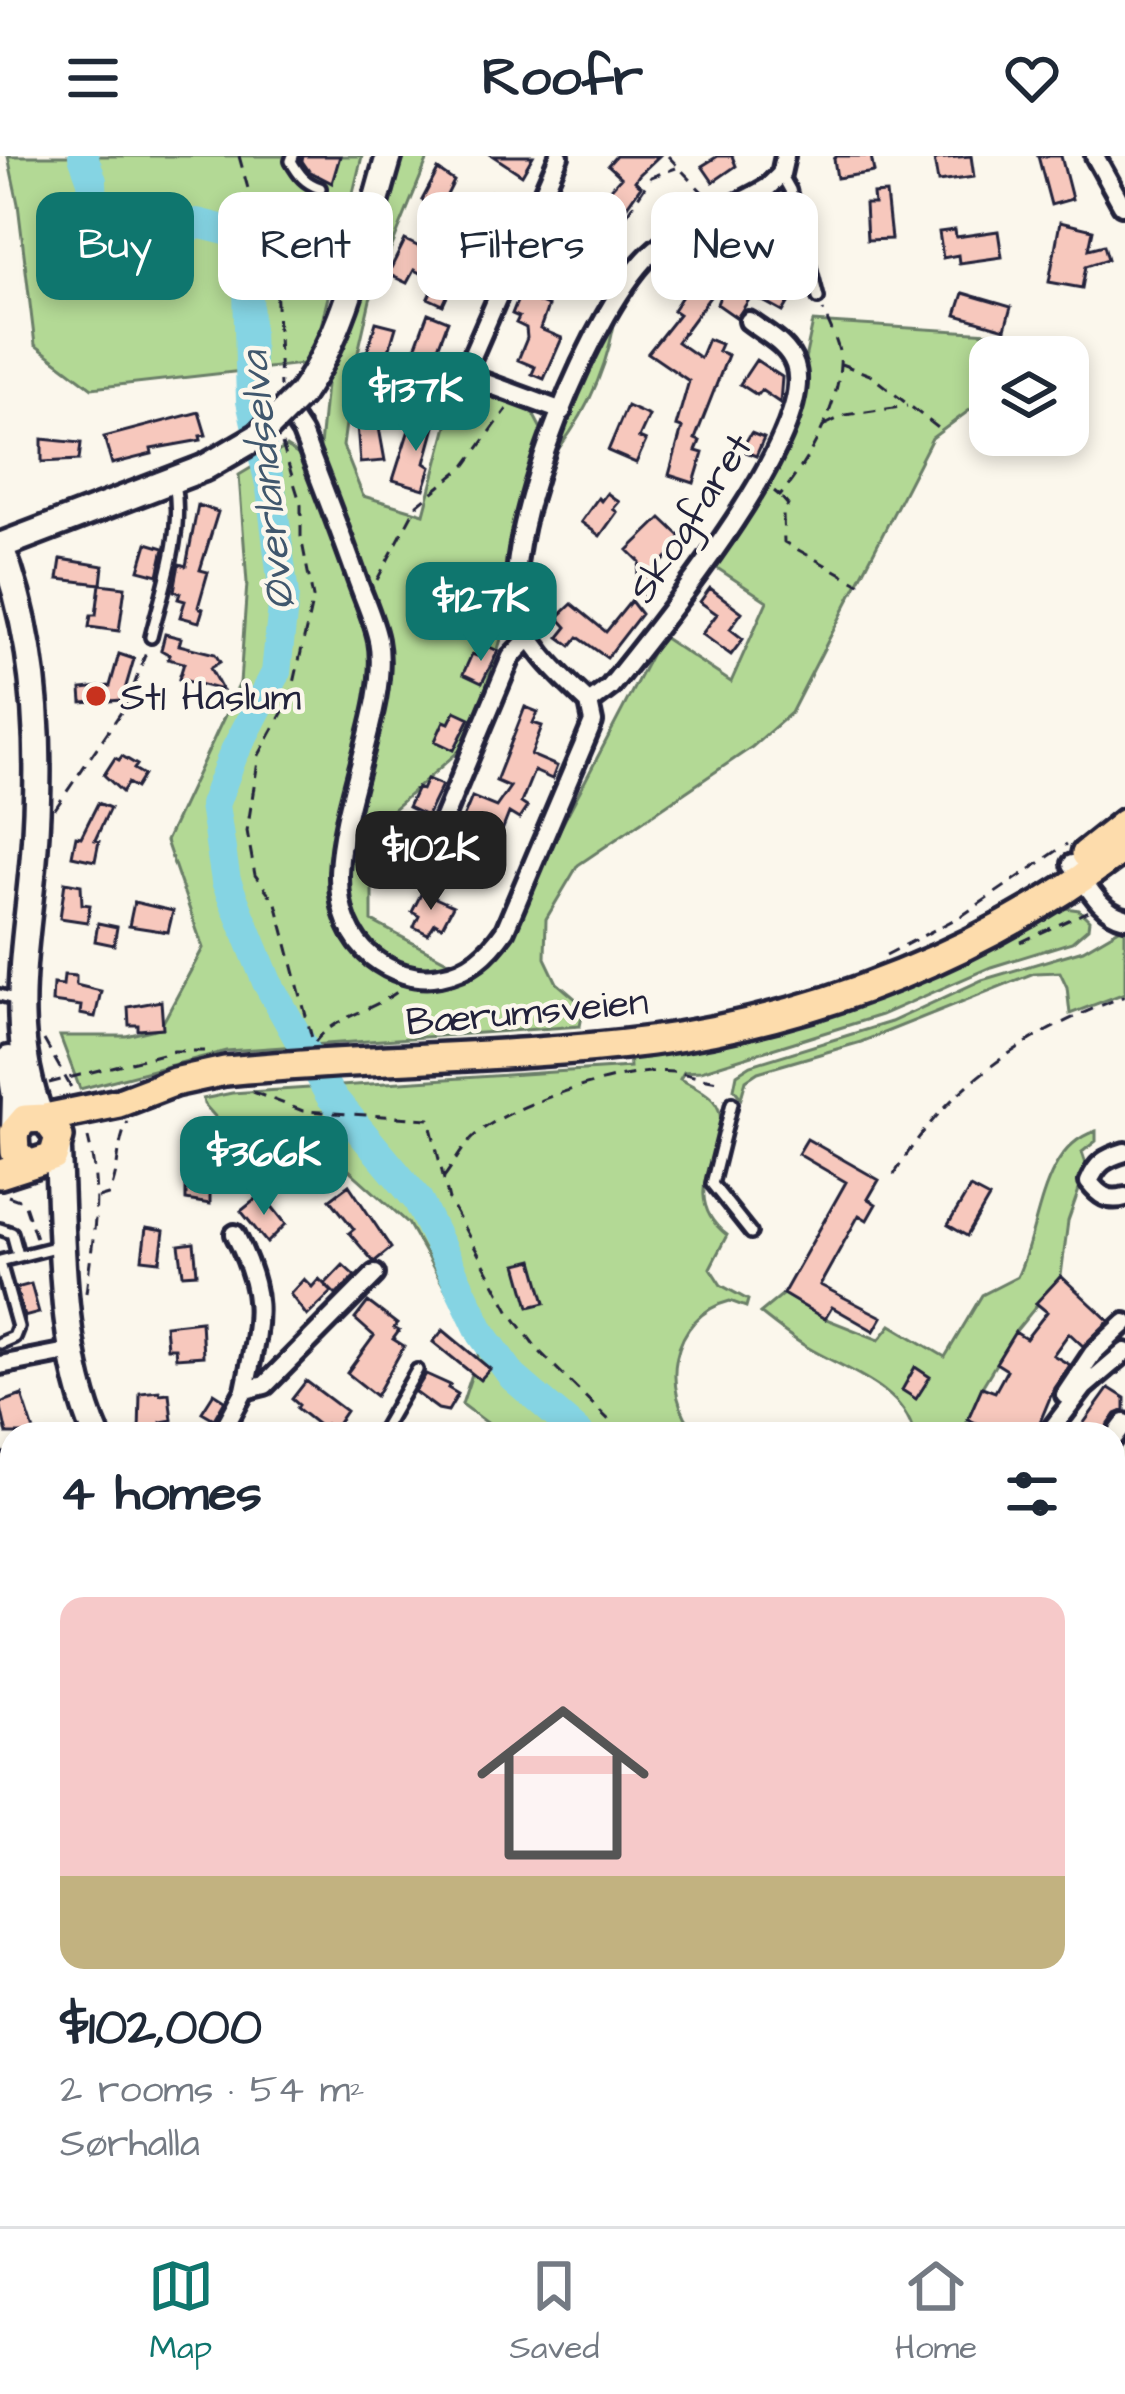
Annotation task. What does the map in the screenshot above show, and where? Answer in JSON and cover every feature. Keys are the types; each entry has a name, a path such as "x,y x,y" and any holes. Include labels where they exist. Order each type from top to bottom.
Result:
{"main road":[{"path":"91,1422 72,1351 54,1240 29,1164 8,1139 15,1097 6,1035 9,998 25,934 37,816 33,700 0,546 204,469 259,436 322,361 343,309 389,156"},
{"name":"Bærumsveien","path":"1078,872 1125,823"},
{"name":"Bærumsveien","path":"58,1148 174,1082 225,1071 592,1047 716,1030 831,999 934,958 1125,847"},
{"path":"9,998 23,1062 43,1118 57,1130 54,1240"},
{"name":"Bærumsveien","path":"43,1118 125,1110"},
{"path":"8,1139 25,1119 43,1118"},
{"path":"0,1174 47,1162 58,1148"}],"street":[{"path":"464,375 559,156"},
{"path":"1095,156 1122,205"},
{"path":"757,192 783,165"},
{"path":"289,399 370,615 380,665 346,826 340,890 346,917 364,950 380,963 415,977 442,976 490,952 506,930 593,722 589,703 530,637 518,609 518,557 548,442 584,357 633,275 651,255"},
{"name":"Skogfaret","path":"589,703 610,687 712,557 790,416 799,387 795,363 785,346 749,321"},
{"path":"404,382 464,375 562,411"},
{"path":"427,858 511,657 530,637"},
{"path":"1078,872 1121,911"},
{"path":"1125,1152 1096,1166 1089,1183 1100,1196 1125,1197"},
{"path":"227,1422 245,1390 258,1331 254,1271 235,1234"},
{"path":"245,1390 265,1385 375,1274"},
{"path":"1067,1406 1064,1397 1093,1353 1125,1323"},
{"path":"0,1365 72,1351"},
{"path":"1056,1422 1106,1365 1125,1352"}],"lane":[{"path":"293,156 291,161 308,184 320,188"},
{"path":"151,637 173,547 174,480"},
{"path":"732,1103 712,1184 751,1233"},
{"path":"0,1229 12,1233 18,1256"},
{"path":"0,1343 14,1337 18,1327 0,1262 54,1240"},
{"path":"387,1422 416,1370"}],"path":[{"path":"239,156 270,246 289,399"},
{"path":"668,156 699,192"},
{"path":"627,214 651,177 677,167"},
{"path":"781,496 806,464 841,364 818,298"},
{"path":"841,364 870,375 942,431"},
{"path":"370,615 379,572 408,518 466,465 519,393"},
{"path":"823,426 845,415 908,406"},
{"path":"282,442 301,505 301,537 314,598 291,697 260,755 247,831 255,875 276,903 314,1044"},
{"path":"758,480 788,505 783,514 784,542 860,584"},
{"path":"37,816 56,809 117,722 151,637"},
{"path":"888,955 963,915 1080,835"},
{"path":"314,1044 326,1028 374,1008 415,977"},
{"path":"894,1174 927,1122 1000,1058 1072,1018 1125,996"},
{"path":"35,1025 74,1096"},
{"path":"314,1044 336,1042"},
{"path":"658,1060 672,1072"},
{"path":"444,1177 482,1130 541,1098 672,1072 719,1081"},
{"path":"39,1085 67,1078"},
{"path":"247,1087 303,1111 424,1117 433,1125 449,1200 523,1333 611,1422"},
{"path":"98,1198 108,1196 114,1184 125,1110"},
{"path":"84,1312 98,1198 88,1138"},
{"path":"0,1196 24,1202 54,1240"}],"green space":[{"path":"8,156 362,156 353,192 218,192 218,300 327,300 312,363 92,388 35,345"},
{"path":"397,156 429,156 393,244 393,192 385,192"},
{"path":"351,300 370,300 343,446 363,496 424,514 458,384 531,410 548,442 516,591 469,742 372,828 372,921 460,968 495,953 661,636 731,682 767,601 711,564 799,387 813,322 1041,336 969,336 969,411 932,438 791,713 752,747 578,865 546,919 545,958 557,983 584,1006 580,1026 226,1051 80,1089 60,1036 126,1036 160,1028 203,948 166,841 240,683 247,583 239,475 286,447 318,467 327,374"},
{"path":"614,325 590,399 546,464 594,350"},
{"path":"1058,907 1079,910 1089,920 1088,928 1072,942 991,967 881,1015 701,1071 684,1072 680,1079 710,1097 720,1114 704,1199 711,1217 727,1235 710,1268 721,1285 748,1300 746,1307 730,1301 710,1309 683,1338 675,1377 689,1422 486,1422 462,1404 480,1350 408,1223 349,1170 273,1165 242,1147 203,1099 232,1093 630,1067 629,1054 681,1047"},
{"path":"1125,928 1125,993 1070,1014 1060,972 1034,973 861,1042 758,1072 746,1080 741,1098 734,1089 737,1074 751,1065 891,1022 982,980 1083,950"},
{"path":"1096,1131 1096,1141 1082,1152 1087,1167 1068,1221 1061,1276 1015,1332 966,1422 910,1422 885,1392 760,1313 783,1294 826,1319 879,1340 891,1325 945,1357 982,1295 1017,1277 1052,1173 1077,1140"}],"building":[{"path":"303,156 340,156 332,183 309,171"},
{"path":"493,156 533,156 522,175"},
{"path":"616,156 659,156 635,181 641,186 627,206 627,192 608,192 621,177 608,165"},
{"path":"718,156 732,156 736,166 713,182 702,166"},
{"path":"837,156 871,156 874,172 837,178"},
{"path":"971,156 974,177 938,182 934,159"},
{"path":"1038,156 1061,156 1072,199 1051,205"},
{"path":"438,170 454,181 448,192 426,192"},
{"path":"886,193 891,239 867,240 865,204 874,204 873,194"},
{"path":"1060,222 1093,230 1089,249 1104,245 1108,259 1086,266 1082,288 1049,282"},
{"path":"955,230 956,237 998,231 1002,257 959,263 958,255 943,258 939,232"},
{"path":"405,240 417,246 417,272 407,283 393,276 393,264"},
{"path":"963,293 1011,307 1005,329 956,315"},
{"path":"518,300 548,306 540,329 562,338 544,379 532,374 535,367 518,360 526,328 512,314"},
{"path":"680,300 708,300 677,342 700,358 708,339 721,344 718,351 728,355 695,439 700,441 696,451 703,453 694,483 669,475 689,381 648,353 679,314 673,310"},
{"path":"719,300 749,300 737,318 717,304"},
{"path":"761,300 790,300 783,312"},
{"path":"428,313 448,321 434,358 423,367 410,362"},
{"path":"376,322 396,327 388,354 383,352 390,380 374,384 365,359"},
{"path":"756,360 782,377 780,403 740,384"},
{"path":"627,406 649,416 639,438 646,441 636,463 608,451"},
{"path":"199,412 206,435 201,440 151,449 152,454 112,464 104,437"},
{"path":"413,417 436,423 425,463 431,467 424,489 393,480"},
{"path":"378,422 385,461 360,463 357,424"},
{"path":"751,433 764,438 756,456 741,450"},
{"path":"42,439 81,443 79,460 42,462"},
{"path":"607,493 619,502 600,536 581,522"},
{"path":"198,505 218,512 200,570 208,572 198,607 203,609 199,622 180,617 185,601 174,591 179,564 186,566"},
{"path":"661,518 680,536 674,558 670,554 648,577 654,587 644,597 638,587 634,591 640,562 628,550"},
{"path":"147,543 164,548 158,575 139,570"},
{"path":"61,559 103,566 101,584 58,579"},
{"path":"100,584 125,587 119,631 89,627 91,615 96,615"},
{"path":"710,588 742,612 730,629 743,639 731,655 702,634 717,614 700,602"},
{"path":"631,601 641,614 607,658 578,637 571,646 559,637 567,627 558,617 572,604 606,632"},
{"path":"165,634 181,638 179,645 215,654 220,662 210,668 222,690 179,679 184,663 168,659 170,655 161,650"},
{"path":"483,644 498,651 482,683 463,674 472,654 477,656"},
{"path":"119,654 134,659 122,700 82,703 81,689 110,686"},
{"path":"525,707 538,712 533,723 542,726 531,755 557,766 552,779 534,771 521,803 527,807 519,819 509,813 500,836 462,821 472,797 496,807 510,787 496,781"},
{"path":"455,711 470,718 454,750 435,741 444,721 449,723"},
{"path":"122,756 144,775 136,788 128,783 122,792 104,775 115,758"},
{"path":"427,779 442,785 427,816 408,807"},
{"path":"98,803 110,808 95,840 99,841 95,861 72,856 76,836 81,837"},
{"path":"411,828 423,834 411,867 391,858 400,838 405,841"},
{"path":"467,828 480,855 488,858 477,884 441,868 449,850 457,851"},
{"path":"65,882 81,885 82,904 90,905 87,922 60,918"},
{"path":"422,892 453,906 442,927 435,923 428,934 414,927 419,916 412,912"},
{"path":"134,902 173,911 168,932 129,926"},
{"path":"98,923 117,927 114,945 95,941"},
{"path":"64,975 76,976 76,985 101,991 95,1017 80,1014 81,1006 52,1002 53,984 63,985"},
{"path":"161,1001 163,1028 138,1030 138,1025 129,1025 128,1007"},
{"path":"807,1139 879,1180 868,1199 876,1204 867,1220 859,1215 820,1285 882,1317 874,1331 832,1307 825,1319 783,1294 846,1182 798,1154"},
{"path":"221,1156 234,1156 231,1188 210,1188 210,1204 186,1200 186,1173 221,1163"},
{"path":"349,1185 391,1248 374,1262 349,1233 354,1229 330,1199"},
{"path":"970,1188 989,1198 967,1236 948,1225"},
{"path":"262,1194 286,1224 267,1243 241,1211"},
{"path":"146,1228 164,1231 160,1261 142,1259"},
{"path":"194,1243 197,1273 183,1274 179,1245"},
{"path":"533,1260 545,1303 529,1307 517,1264"},
{"path":"343,1265 355,1276 336,1295 325,1284"},
{"path":"1061,1276 1109,1321 1083,1346 1069,1333 1053,1355 1070,1365 1040,1422 968,1419 982,1387 995,1392 1007,1370 996,1363 1015,1332 1026,1339 1047,1312 1036,1303"},
{"path":"304,1279 312,1287 319,1279 332,1292 307,1316 290,1294"},
{"path":"31,1284 39,1313 24,1317 16,1288"},
{"path":"368,1302 397,1324 394,1328 399,1331 393,1339 404,1346 376,1396 347,1373 374,1336 355,1319"},
{"path":"201,1321 203,1356 176,1358 175,1348 167,1348 165,1325"},
{"path":"443,1330 490,1369 480,1380 433,1342"},
{"path":"915,1367 930,1377 916,1399 902,1390"},
{"path":"426,1374 458,1394 448,1411 415,1392"},
{"path":"306,1381 346,1411 338,1422 314,1422 292,1399"},
{"path":"1109,1388 1125,1398 1125,1410 1110,1422 1085,1422"},
{"path":"140,1393 169,1393 172,1420 139,1422"},
{"path":"214,1393 225,1400 214,1419 202,1412"},
{"path":"22,1395 31,1422 4,1422 0,1403"}],"waterway":[{"name":"Øverlandselva","path":"83,156 92,181 94,233 133,271 197,223 237,233 248,290 251,401 271,489 284,596 276,673 233,755 214,805 226,881 267,982 330,1095 418,1200 482,1334 513,1377 565,1422"}],"place":[{"name":"St1 Haslum","path":"96,696"}]}
